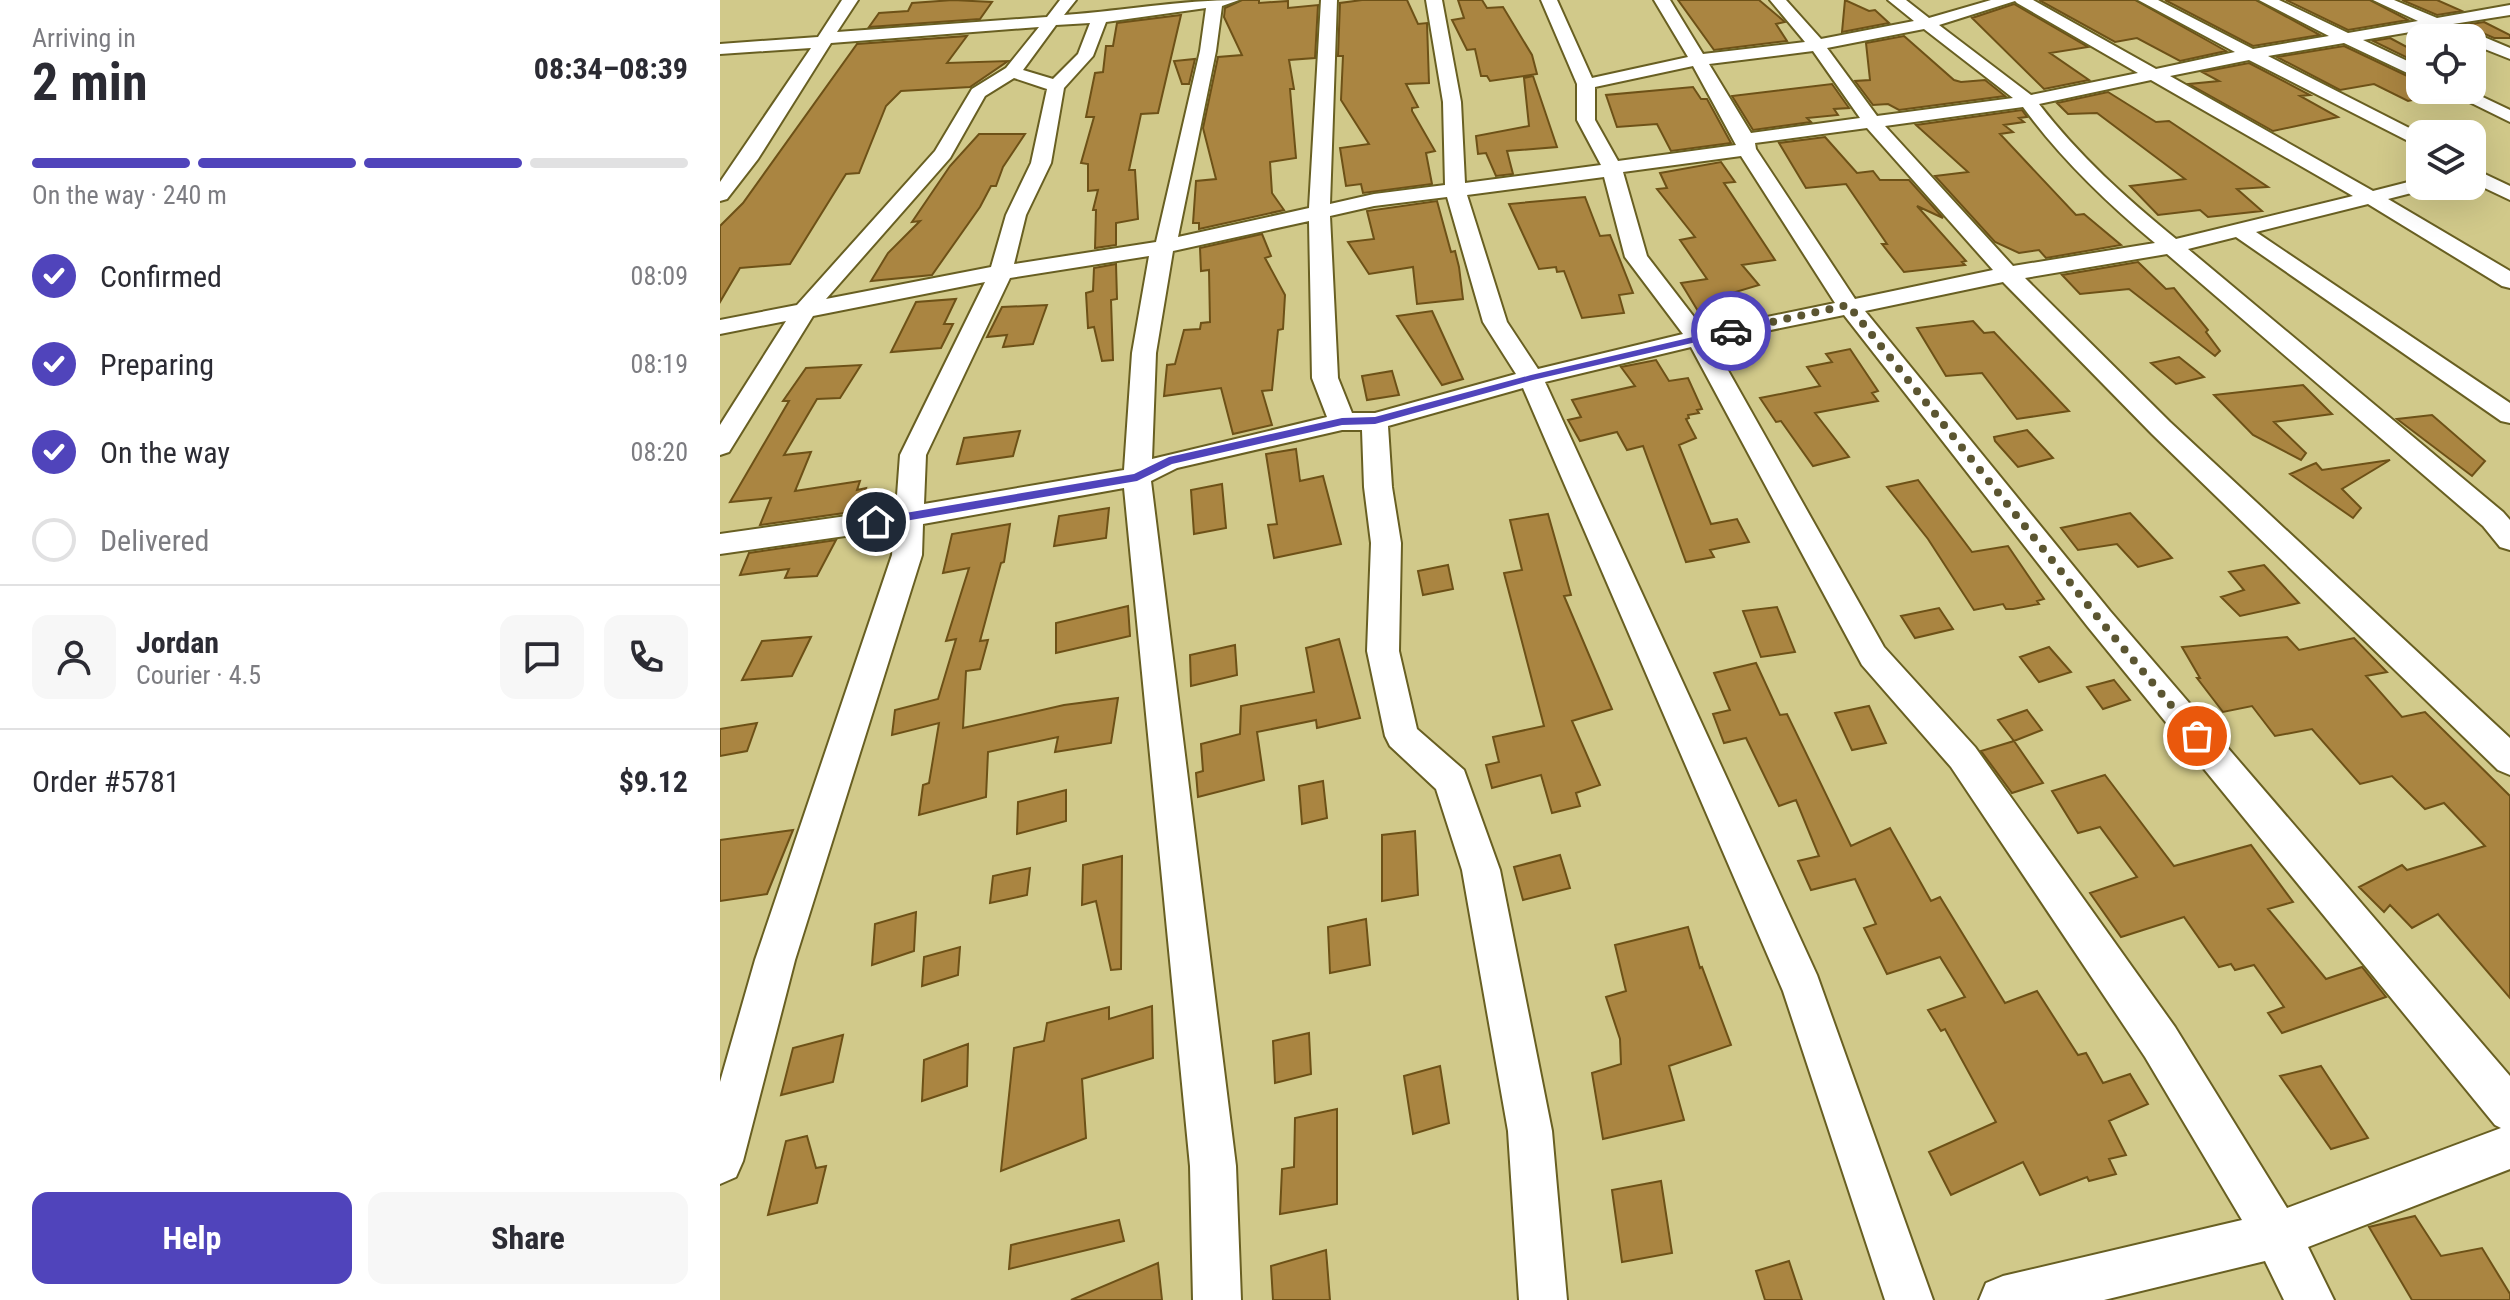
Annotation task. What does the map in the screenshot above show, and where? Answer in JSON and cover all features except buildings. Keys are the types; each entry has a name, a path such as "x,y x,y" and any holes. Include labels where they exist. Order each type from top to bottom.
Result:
{"street":[{"path":"720,195 748,159 850,0"},
{"path":"720,446 804,311 943,154 978,93 1012,72 1055,21 1068,0"},
{"path":"1329,0 1319,213 1325,378 1359,421 1378,487 1386,543 1383,651 1402,736 1451,781 1481,870 1530,1131 1543,1300"},
{"path":"1434,0 1452,102 1455,188 1495,322 1531,378 1803,989 1909,1300"},
{"path":"1549,0 1586,84 1586,120 1612,168 1636,257 1698,338 1873,656 1963,757 2160,1042 2277,1235 2310,1300"},
{"path":"1662,0 1746,144 1848,305 2099,619 2510,1110"},
{"path":"1778,0 1817,45 1871,121 2008,274 2161,428 2510,760"},
{"path":"1896,0 2028,101 2053,135 2107,192 2493,519 2510,540"},
{"path":"1586,84 1699,60 1817,45 1926,24 2008,0"},
{"path":"2022,0 2370,197 2510,281"},
{"path":"2146,0 2406,134"},
{"path":"2267,0 2406,67"},
{"path":"2381,0 2510,54"},
{"path":"2501,0 2510,3"},
{"path":"720,49 1177,11 1220,1 1166,244 1160,254 1144,353 1137,477 1213,1166 1217,1300"},
{"path":"938,30 950,10"},
{"path":"720,327 1001,272 1126,255 1374,200 1600,172 1871,121 2028,101 2252,54 2510,10"},
{"path":"720,1161 775,960 907,555 913,455 1001,272 1016,215 1041,163 1056,86 1079,67 1097,34 1099,18"},
{"path":"1012,72 1056,86"},
{"path":"2483,104 2510,117"},
{"path":"720,162 748,159"},
{"path":"2486,168 2499,166"},
{"path":"2486,179 2510,194"},
{"path":"720,544 908,517 1137,477 1169,461 1359,421 1698,338 2008,274 2172,247 2406,188"},
{"path":"2239,230 2510,415"},
{"path":"2003,1300 2277,1235 2510,1147"}],"way so far":[{"path":"1731,331 1848,305 2099,619 2197,736"}],"route":[{"path":"876,522 1137,477 1169,461 1342,422 1375,421 1531,378 1731,331"}]}
